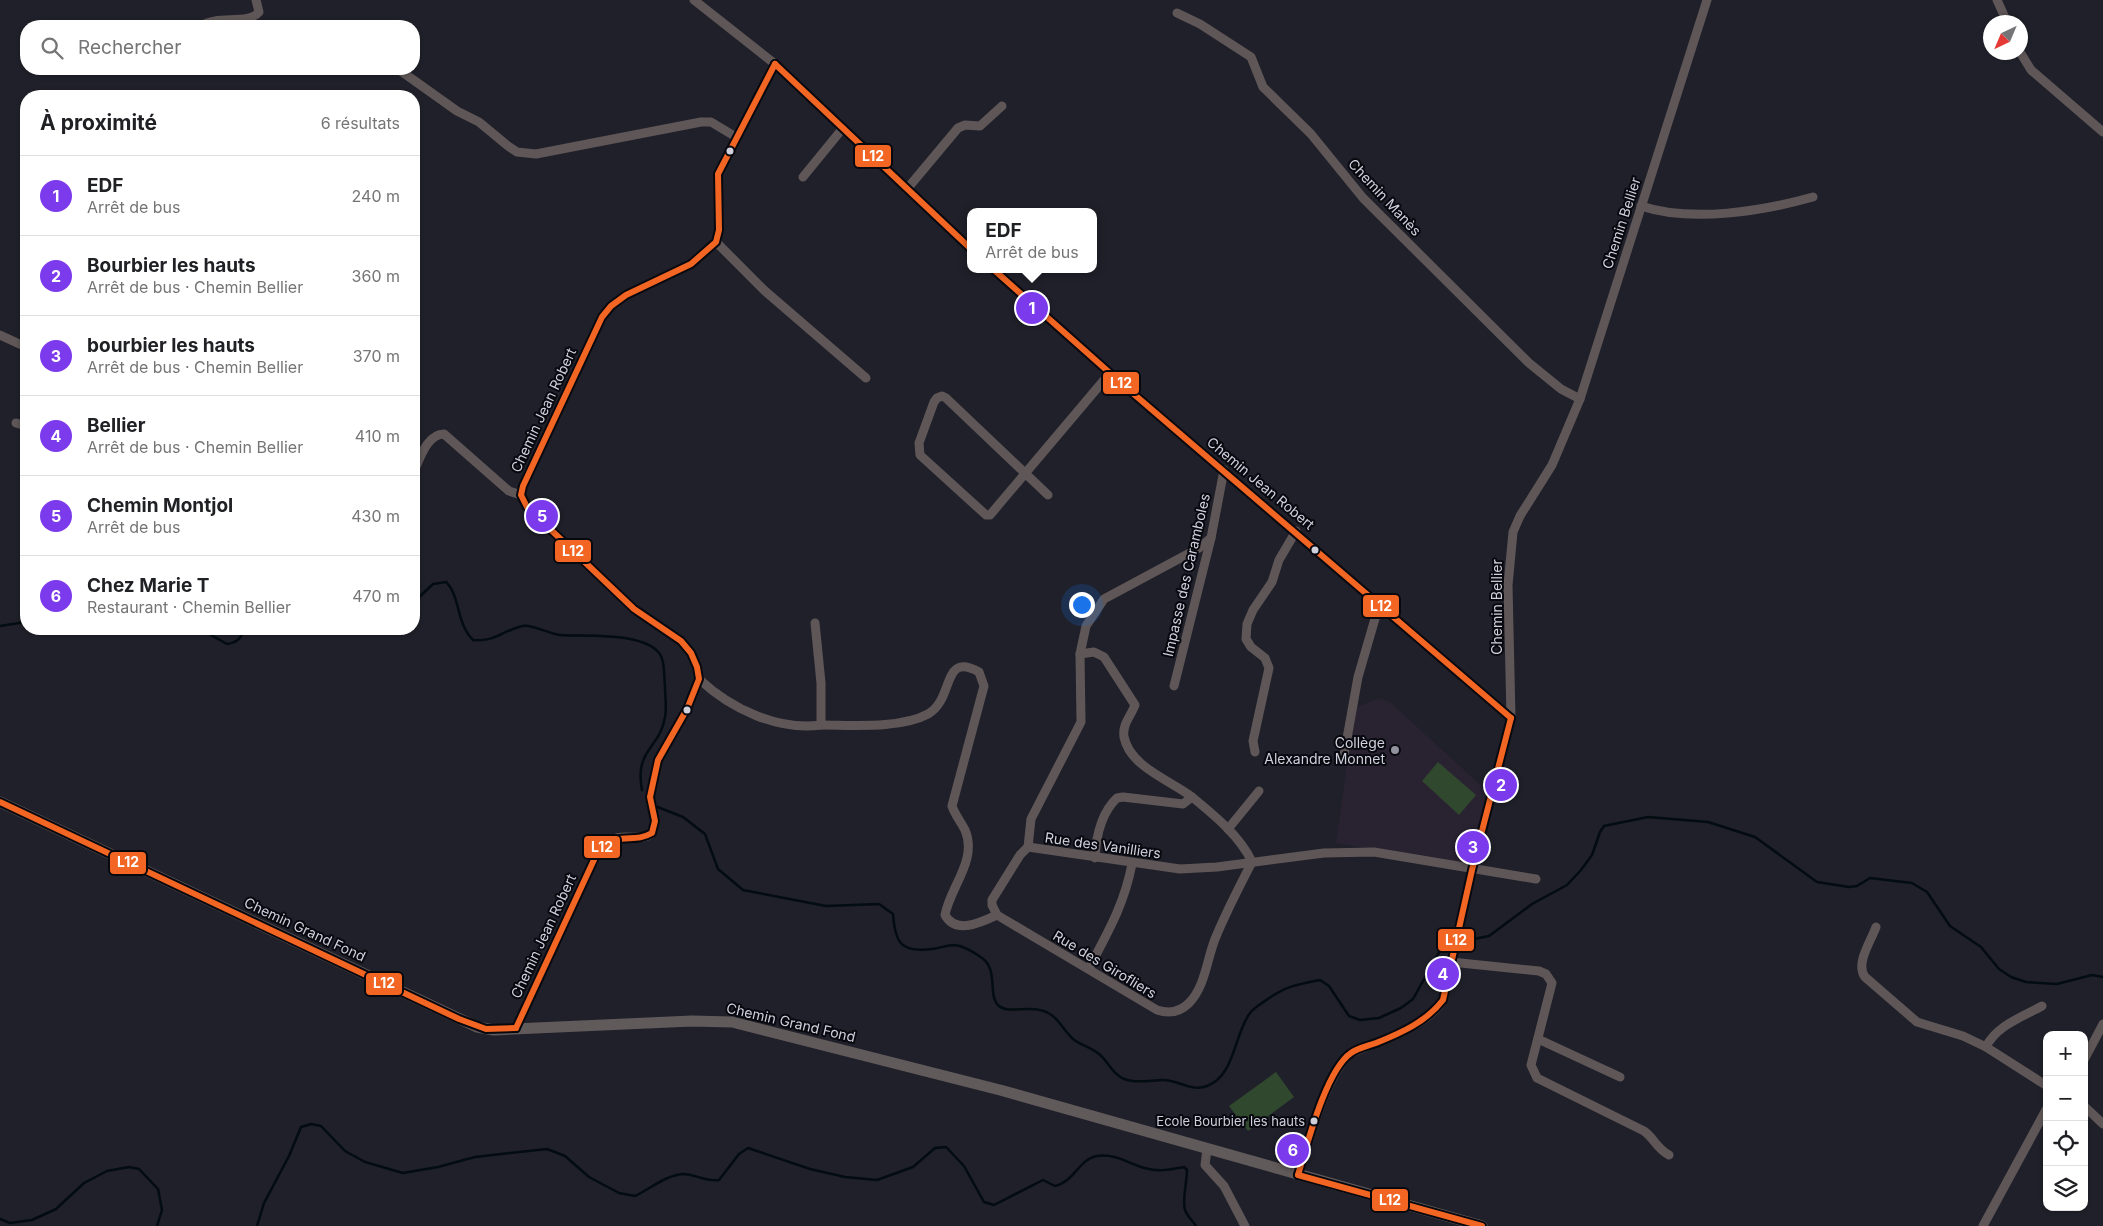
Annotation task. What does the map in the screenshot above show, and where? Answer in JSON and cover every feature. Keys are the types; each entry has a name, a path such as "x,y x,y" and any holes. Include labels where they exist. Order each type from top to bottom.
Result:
{"street":[{"path":"215,20 255,16 259,12 256,0"},
{"path":"694,0 775,64 967,245"},
{"path":"705,0 707,12"},
{"name":"Chemin Bellier","path":"1298,1175 1329,1086 1344,1059 1425,1020 1437,1011 1443,1000 1472,870 1511,718 1508,585 1514,532 1520,516 1552,464 1580,398 1707,0"},
{"path":"1997,0 2004,15"},
{"name":"Chemin Manès","path":"1177,13 1200,24 1251,57 1258,78 1271,96 1311,134 1363,198 1534,367 1561,389 1580,398"},
{"path":"2025,60 2031,70 2103,132"},
{"path":"775,64 718,174 718,230 716,242 765,291 866,378"},
{"path":"406,75 457,111 479,122 508,146 526,154 536,154 701,122 712,122 736,137"},
{"path":"907,189 958,128 965,125 980,126 1002,106"},
{"path":"803,177 843,128"},
{"path":"1641,206 1676,213 1732,212 1779,206 1813,197"},
{"name":"Chemin Jean Robert","path":"516,1028 599,849 612,838 643,837 652,833 655,821 650,797 658,760 687,709 699,680 691,653 681,641 634,609 542,522 527,506 521,495 523,486 602,317 611,306 626,295 691,264 716,242"},
{"name":"Chemin Jean Robert","path":"998,273 1110,373 1296,531 1379,606 1511,718"},
{"path":"0,335 20,344"},
{"path":"1048,495 1026,472 946,398 942,396 937,398 919,443 920,455 981,513 990,515 1026,472 1110,373"},
{"path":"16,423 20,424"},
{"path":"420,459 428,443 437,435 444,434 509,491 521,495"},
{"name":"Impasse des Caramboles","path":"1174,686 1211,538 1224,470"},
{"path":"1255,752 1253,741 1268,668 1265,658 1248,644 1245,632 1253,610 1272,582 1279,560 1296,531"},
{"name":"Rue des Vanilliers","path":"1211,538 1199,548 1104,600 1086,626 1080,654 1081,722 1067,752 1041,796 1031,819 1028,848 1132,864 1180,869 1217,867 1333,852 1374,852 1536,880"},
{"path":"1344,755 1358,677 1379,606"},
{"path":"815,622 821,683 821,725"},
{"path":"1080,654 1094,652 1104,657 1135,705 1124,730 1127,746 1134,756 1143,765 1192,797 1228,829 1247,852 1252,862"},
{"path":"699,680 737,707 788,726 868,726 907,720 928,714 943,698 952,671 956,668 968,666 979,672 984,686 952,806 965,829 969,847 966,862 945,915 948,920 961,926 976,925 997,915 992,905 992,900 1020,855 1028,848"},
{"path":"1228,829 1259,791"},
{"path":"1095,858 1098,832 1103,819 1117,798 1183,804 1192,797"},
{"name":"Chemin Grand Fond","path":"0,802 459,1019 486,1029 692,1021 732,1022 905,1065 1482,1226"},
{"name":"Rue des Girofliers","path":"997,915 1157,1010 1164,1012 1178,1011 1190,1002 1196,993 1227,911 1252,862"},
{"path":"1089,968 1120,909 1126,893 1132,864"},
{"path":"1876,927 1861,965 1861,971 1865,977 1917,1022 1963,1036 1986,1047 2043,1083"},
{"path":"1451,962 1539,971 1546,974 1552,984 1531,1065 1537,1078 1644,1131 1659,1149 1669,1155"},
{"path":"1986,1047 1990,1038 1998,1030 2042,1006"},
{"path":"2088,1052 2103,1024"},
{"path":"1538,1039 1620,1077"},
{"path":"2088,1110 2103,1124"},
{"path":"1983,1226 2043,1115"},
{"path":"1208,1149 1205,1164 1224,1186 1245,1226"}],"shaded area":[{"name":"Collège Alexandre Monnet","path":"1379,698 1391,703 1488,792 1467,865 1336,843 1355,708"}],"green space":[{"path":"1438,762 1476,795 1459,815 1422,781"},
{"path":"1276,1072 1294,1097 1248,1131 1229,1106"}],"waterway":[{"path":"420,596 433,584 446,582 454,594 464,626 473,640 494,638 516,628 527,626 560,635 630,639 643,642 654,648 661,656 663,663 666,713 662,728 644,757 640,776 642,790"},
{"path":"0,626 20,623"},
{"path":"211,635 227,644 242,635"},
{"path":"655,806 683,817 705,834 718,869 743,890 826,906 879,904 893,914 898,939 907,947 922,950 955,945 973,952 982,958 990,969 994,996 999,1006 1009,1009 1036,1009 1050,1014 1073,1039 1102,1056 1116,1074 1129,1080 1163,1080 1196,1088 1207,1086 1216,1081 1229,1064 1240,1032 1251,1012 1277,993 1303,983 1320,980 1329,986 1349,1016 1360,1020 1379,1018 1401,1008 1413,999 1442,947"},
{"path":"1464,941 1489,936 1532,904 1567,885 1592,855 1604,826 1648,817 1708,822 1755,837 1817,882 1849,887 1857,886 1870,878 1912,883 1927,892 1950,926 1981,947 1999,969 2011,977 2026,982 2057,984 2092,975 2103,977"},
{"path":"257,1226 264,1203 289,1156 301,1127 311,1124 321,1126 345,1151 365,1162 403,1173 438,1167 475,1157 547,1149 565,1156 589,1177 619,1193 635,1196 677,1175 687,1174 710,1180 719,1180 739,1154 748,1148 810,1169 845,1177 877,1180 913,1167 935,1148 946,1147 964,1166 984,1202 994,1205 1043,1180 1055,1186 1062,1184 1091,1158 1111,1156 1153,1170 1184,1167 1187,1170 1185,1210 1196,1226"},
{"path":"0,1219 10,1223 32,1220 56,1209 84,1183 107,1171 129,1167 139,1169 158,1189 162,1210 157,1226"}],"transit line":[{"name":"L12","path":"775,64 967,245"},
{"name":"L12","path":"516,1028 599,849 614,840 639,838 652,833 655,821 650,797 658,760 687,709 699,679 697,667 691,653 681,641 634,609 527,507 521,495 523,486 602,317 611,306 626,295 691,264 716,242 719,230 718,174 775,64"},
{"name":"L12","path":"997,273 1129,390 1511,718"},
{"name":"L12","path":"1298,1175 1318,1109 1333,1075 1342,1062 1354,1051 1404,1031 1421,1021 1443,1000 1472,870 1511,718"},
{"name":"L12","path":"0,802 459,1019 486,1029 516,1028"},
{"name":"L12","path":"1298,1175 1482,1226"}],"place":[{"name":"EDF","path":"1032,308"},
{"name":"Chemin Montjol","path":"542,516"},
{"name":"Collège Alexandre Monnet","path":"1395,750"},
{"name":"Bourbier les hauts","path":"1501,785"},
{"name":"bourbier les hauts","path":"1473,847"},
{"name":"Bellier","path":"1443,974"},
{"name":"Ecole Bourbier les hauts","path":"1314,1121"},
{"name":"Chez Marie T","path":"1293,1150"}]}
